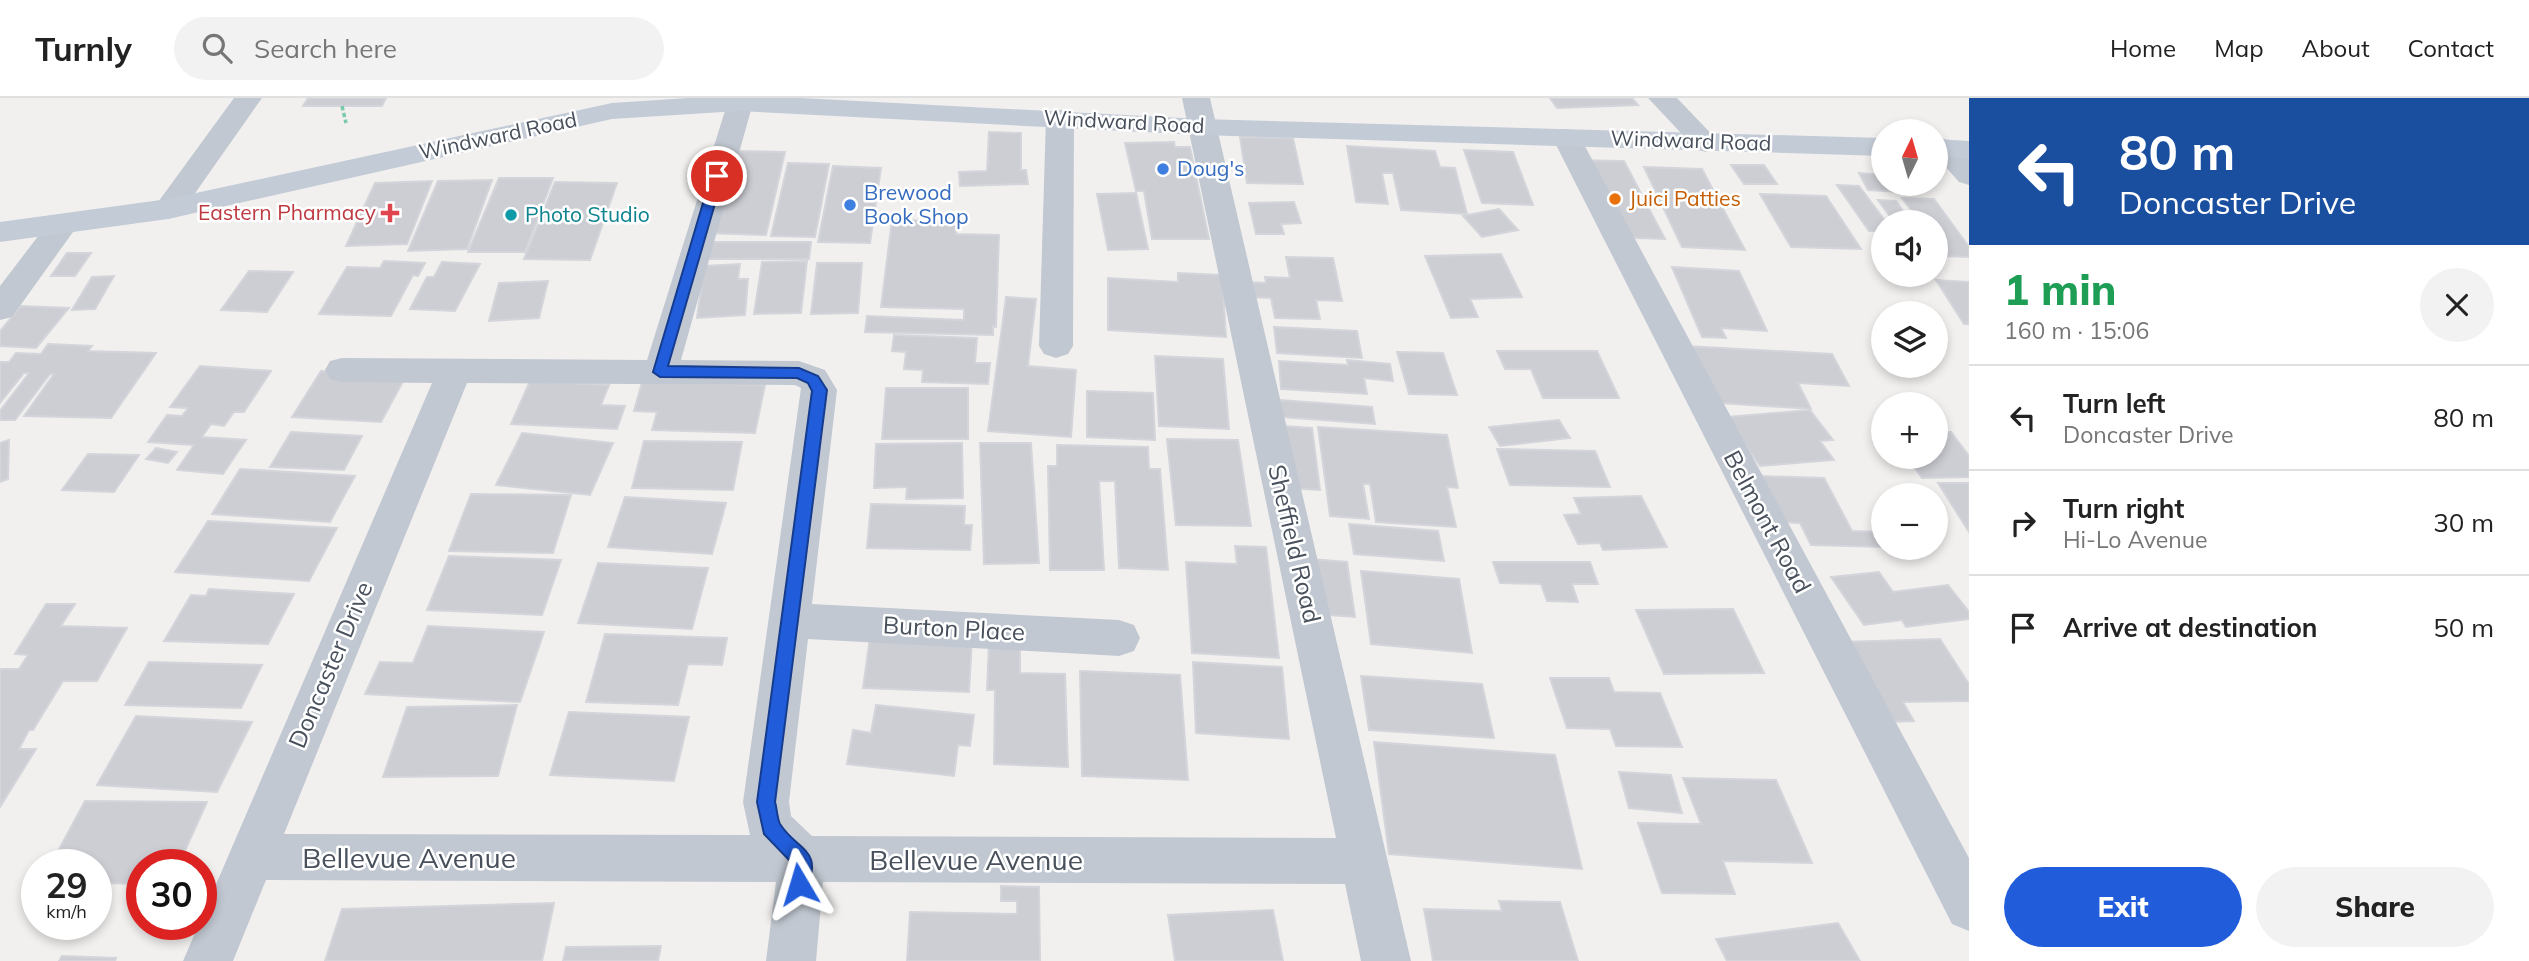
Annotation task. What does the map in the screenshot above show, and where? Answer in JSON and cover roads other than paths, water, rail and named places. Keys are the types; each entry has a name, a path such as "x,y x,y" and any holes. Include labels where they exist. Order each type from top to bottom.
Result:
{"main road":[{"name":"Windward Road","path":"0,232 168,209 614,104 739,103 1060,118 1198,112 1566,136 1871,147"}],"street":[{"path":"168,209 248,98"},
{"path":"1662,98 1706,143"},
{"path":"660,372 739,103"},
{"name":"Sheffield Road","path":"1198,112 1386,961"},
{"path":"1056,346 1060,118"},
{"name":"Belmont Road","path":"1566,136 1969,907"},
{"path":"1950,149 1969,176"},
{"path":"0,309 63,225"},
{"path":"342,370 799,373 813,379 820,390 766,802 770,827 802,859 791,961"},
{"name":"Doncaster Drive","path":"208,961 455,370"},
{"name":"Burton Place","path":"789,620 1119,638"},
{"name":"Bellevue Avenue","path":"251,857 1366,861"}],"place":[{"name":"Doug's","path":"1163,169"},
{"name":"Juici Patties","path":"1615,199"},
{"name":"Brewood Book Shop","path":"850,205"},
{"name":"Eastern Pharmacy","path":"390,213"},
{"name":"Photo Studio","path":"511,215"}]}
